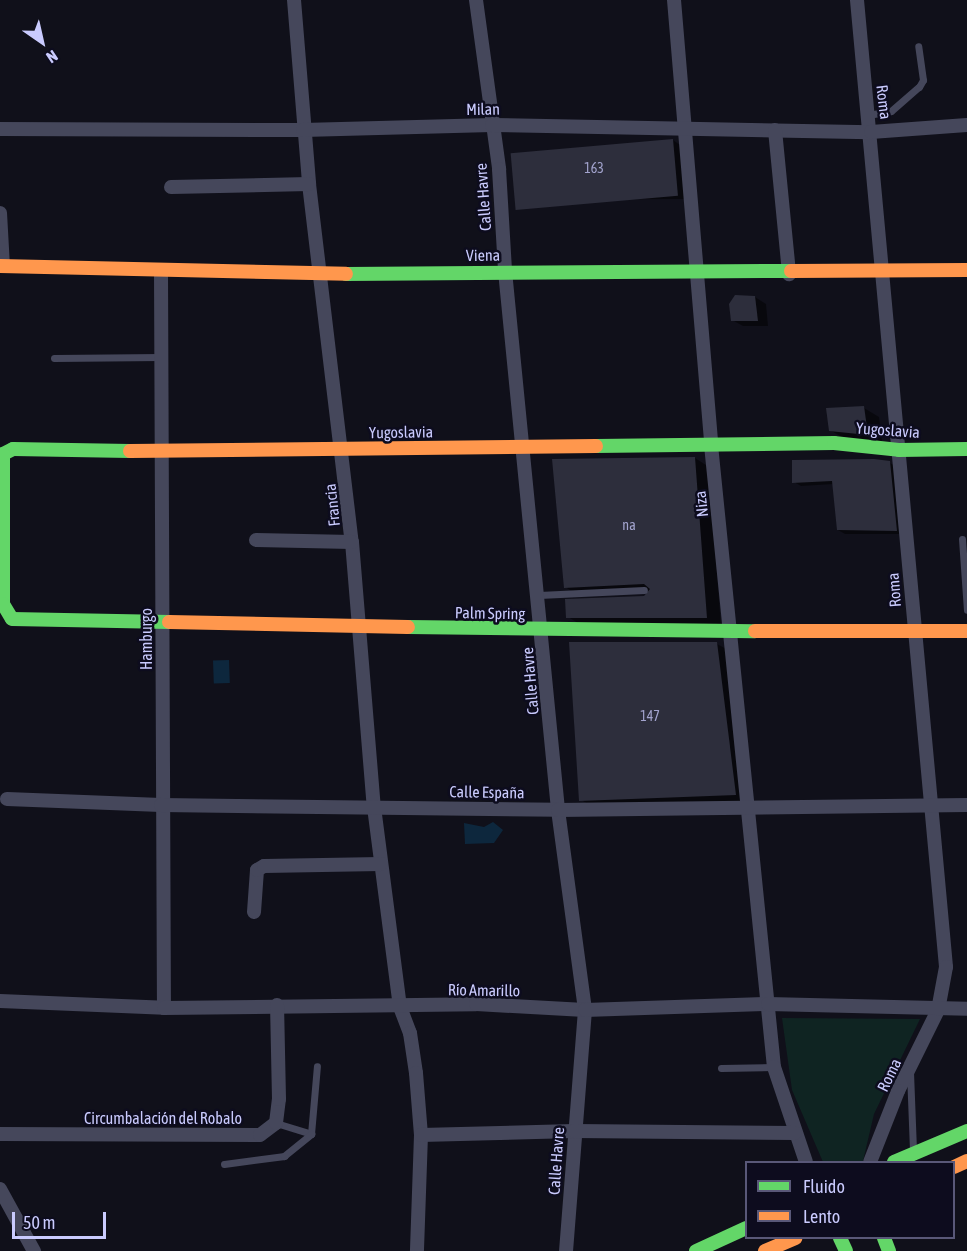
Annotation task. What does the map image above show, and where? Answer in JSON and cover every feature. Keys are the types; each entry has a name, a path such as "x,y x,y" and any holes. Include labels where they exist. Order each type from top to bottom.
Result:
{"street":[{"name":"Francia","path":"294,0 303,130 343,449 374,807 400,1007 410,1034 421,1135 417,1251"},
{"name":"Calle Havre","path":"476,0 499,169 505,271 539,595 558,810 585,1010 566,1251"},
{"name":"Niza","path":"674,0 711,446 774,1066 806,1161"},
{"name":"Roma","path":"857,0 868,115 872,132 881,271 946,967 938,1010 870,1161"},
{"name":"Milan","path":"0,129 303,130 492,125 685,126 872,132 967,125"},
{"path":"775,130 789,274"},
{"path":"171,187 309,184"},
{"path":"0,213 2,266"},
{"name":"Viena","path":"2,266 320,274 697,269 789,274 967,270"},
{"name":"Hamburgo","path":"161,271 159,452 163,624 161,805 164,1008"},
{"name":"Yugoslavia","path":"12,619 3,604 3,454 13,449 159,452 711,446 834,442 899,450 967,449"},
{"path":"256,540 352,542"},
{"name":"Palm Spring","path":"12,619 163,624 542,630 967,631"},
{"name":"Calle España","path":"7,799 161,805 558,810 967,805"},
{"path":"254,912 256,870 264,866 381,864"},
{"name":"Río Amarillo","path":"0,1001 164,1008 277,1005 400,1007 476,1004 585,1010 768,1004 967,1009"},
{"path":"276,1123 279,1099 277,1005"},
{"name":"Circumbalación del Robalo","path":"0,1134 260,1135 276,1123"},
{"path":"421,1135 574,1131 795,1133"},
{"path":"896,1161 967,1131"},
{"path":"0,1189 34,1251"},
{"path":"696,1251 745,1229"},
{"path":"765,1251 793,1239"}],"lane":[{"path":"868,115 891,111 919,87 923,80 918,46"},
{"path":"54,358 160,357"},
{"path":"962,539 967,610"},
{"path":"539,595 644,590"},
{"path":"224,1164 284,1156 311,1134 317,1066"},
{"path":"721,1068 774,1066"},
{"path":"910,1069 913,1154"},
{"path":"276,1123 311,1134"}],"green space":[{"path":"782,1018 920,1019 874,1114 863,1161 823,1161 792,1090"}],"water":[{"path":"229,660 230,683 214,684 213,661"},
{"path":"493,822 503,830 494,843 465,844 464,823 484,827"}],"building":[{"path":"673,139 678,196 516,210 511,153"},
{"path":"735,295 755,296 758,321 731,321 729,304"},
{"path":"864,406 868,435 829,431 826,408"},
{"path":"695,457 707,618 566,618 565,599 644,596 650,589 644,584 564,588 552,459"},
{"path":"874,459 890,461 897,531 837,530 832,481 792,483 792,460"},
{"path":"569,642 717,642 736,795 579,801"}],"traffic: fast":[{"path":"346,274 791,271"},
{"path":"596,446 834,443 899,450 967,449"},
{"path":"130,451 13,449 3,454 3,604 12,619 169,622"},
{"path":"408,627 755,631"},
{"path":"896,1161 967,1131"},
{"path":"696,1251 745,1228"},
{"path":"840,1239 846,1251"},
{"path":"884,1239 889,1251"}],"traffic: slow":[{"path":"0,266 346,274"},
{"path":"791,271 967,270"},
{"path":"130,451 596,446"},
{"path":"169,622 408,627"},
{"path":"755,631 967,631"},
{"path":"955,1167 967,1161"},
{"path":"765,1251 793,1239"}]}
